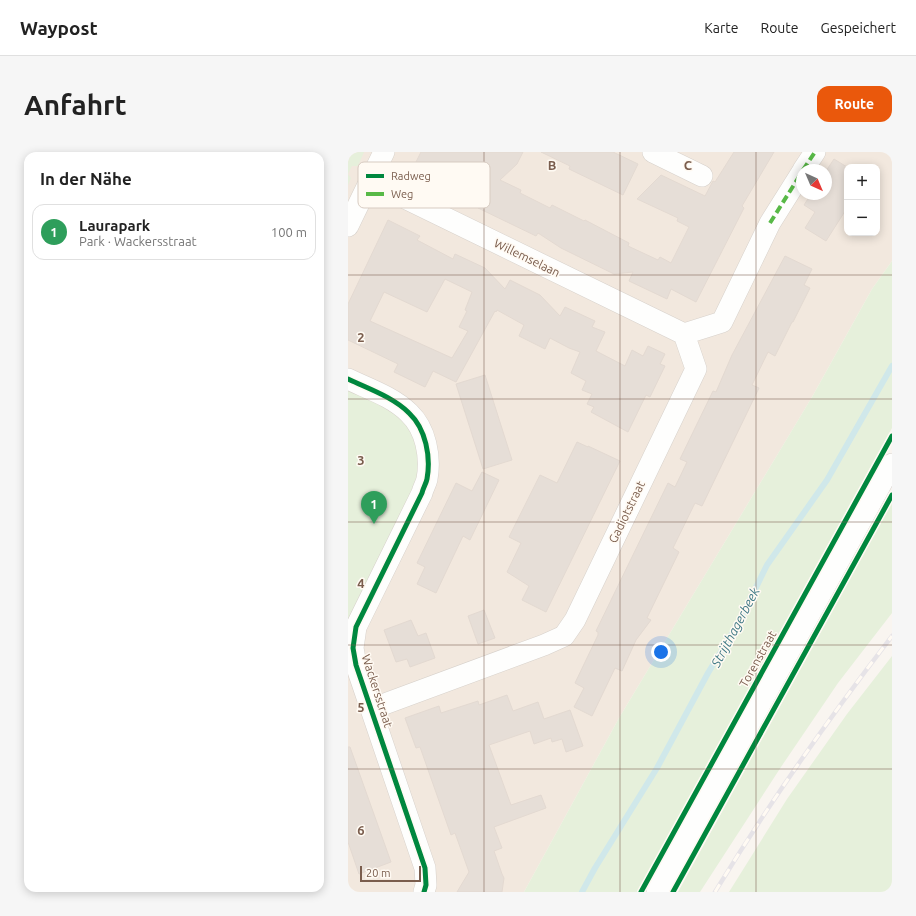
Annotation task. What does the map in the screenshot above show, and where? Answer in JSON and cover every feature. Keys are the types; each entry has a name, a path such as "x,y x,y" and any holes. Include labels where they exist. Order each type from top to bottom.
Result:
{"street":[{"path":"379,162 384,152"},
{"path":"653,152 702,176"},
{"path":"807,164 815,152"},
{"path":"684,334 722,322 770,223 796,182"},
{"path":"348,226 358,206"},
{"name":"Willemselaan","path":"425,208 684,334"},
{"name":"Gadiotstraat","path":"371,709 544,645 564,636 575,620 696,369 684,334"},
{"name":"Wackersstraat","path":"348,379 398,404 410,414 418,424 427,448 427,479 422,493 356,627 350,648 425,868 426,885 424,892"},
{"name":"Torenstraat","path":"657,892 892,464"}],"shaded area":[{"path":"348,152 892,152 892,261 872,289 812,397 619,718 524,892 348,892"}],"green space":[{"path":"348,152 364,152 360,162 358,162 358,166 352,166 348,174"},
{"path":"348,174 351,178 348,185"},
{"path":"892,261 892,428 637,892 524,892 619,718 812,397 872,289"},
{"path":"348,385 375,398 414,430 422,472 348,629"},
{"path":"892,502 892,613 838,683 781,767 700,892 678,892"},
{"path":"892,656 892,892 729,892 787,799 847,714"}],"building":[{"path":"421,152 523,152 517,164 500,180 521,190 520,193 550,208 552,205 584,221 585,220 629,243 628,246 658,260 660,257 671,263 689,227 677,221 678,218 637,199 661,175 705,196 713,181 715,182 734,152 774,152 742,206 744,208 696,302 671,289 667,299 629,281 633,272 614,274 561,248 538,233 536,236 478,208 490,208 490,162 416,162"},
{"path":"541,152 613,152 638,164 623,195 569,169 570,166"},
{"path":"834,159 844,165 844,213 826,241 805,228 815,212 804,205 807,200 832,200 832,164 831,164"},
{"path":"388,220 420,236 417,240 453,259 455,254 485,268 505,289 510,280 540,295 560,316 565,307 595,321 592,327 605,332 596,351 625,366 632,350 643,356 648,346 665,354 660,364 665,366 650,397 646,395 628,432 591,412 594,407 587,404 592,394 582,390 586,381 571,373 580,352 550,338 545,349 519,336 524,325 497,310 496,312 495,311 456,382 433,371 425,387 394,372 398,364 348,340 348,304","holes":["445,279 472,292 465,310 467,311 459,327 468,331 452,358 370,321 384,292 427,312"]},
{"path":"785,256 812,269 804,285 810,288 775,356 768,352 752,385 759,388 702,506 695,503 673,548 679,552 647,618 651,620 636,640 622,671 615,668 592,716 574,707 584,688 575,683 598,635 598,632 596,631 668,483 675,487 687,462 680,459 713,391 716,392 732,355"},
{"path":"485,375 512,460 483,469 456,384"},
{"path":"577,442 620,461 546,612 522,600 529,586 507,572 521,543 509,537 540,475 557,483"},
{"path":"482,472 499,480 470,540 463,536 436,593 417,584 425,567 417,563 456,483 472,491"},
{"path":"484,610 495,638 478,644 468,616"},
{"path":"411,620 418,636 426,633 435,658 410,667 407,659 396,662 384,630"},
{"path":"507,695 513,711 538,702 544,719 570,710 583,746 566,752 562,739 552,742 551,738 534,744 530,731 489,745 511,805 541,795 546,808 494,827 502,848 494,851 504,878 502,892 457,892 469,872 455,833 451,835 420,747 416,748 405,718 439,706 441,713 478,701 479,705"},
{"path":"348,747 350,747 391,862 359,874 348,842"}],"waterway":[{"name":"Strijthagerbeek","path":"582,892 595,868 657,768 708,673 739,622 767,565 827,480 892,366"}],"railway":[{"path":"715,892 800,761 892,636"}],"marked path":[{"path":"807,164 815,152"},
{"path":"770,223 796,182"}],"cycle path":[{"path":"348,379 396,402 403,407 420,427 428,453 427,479 422,493 356,627 353,648 356,665 425,868 426,885 424,892"},
{"path":"641,892 892,436"},
{"path":"673,892 892,495"}],"place":[{"name":"Laurapark","path":"374,524"}]}
